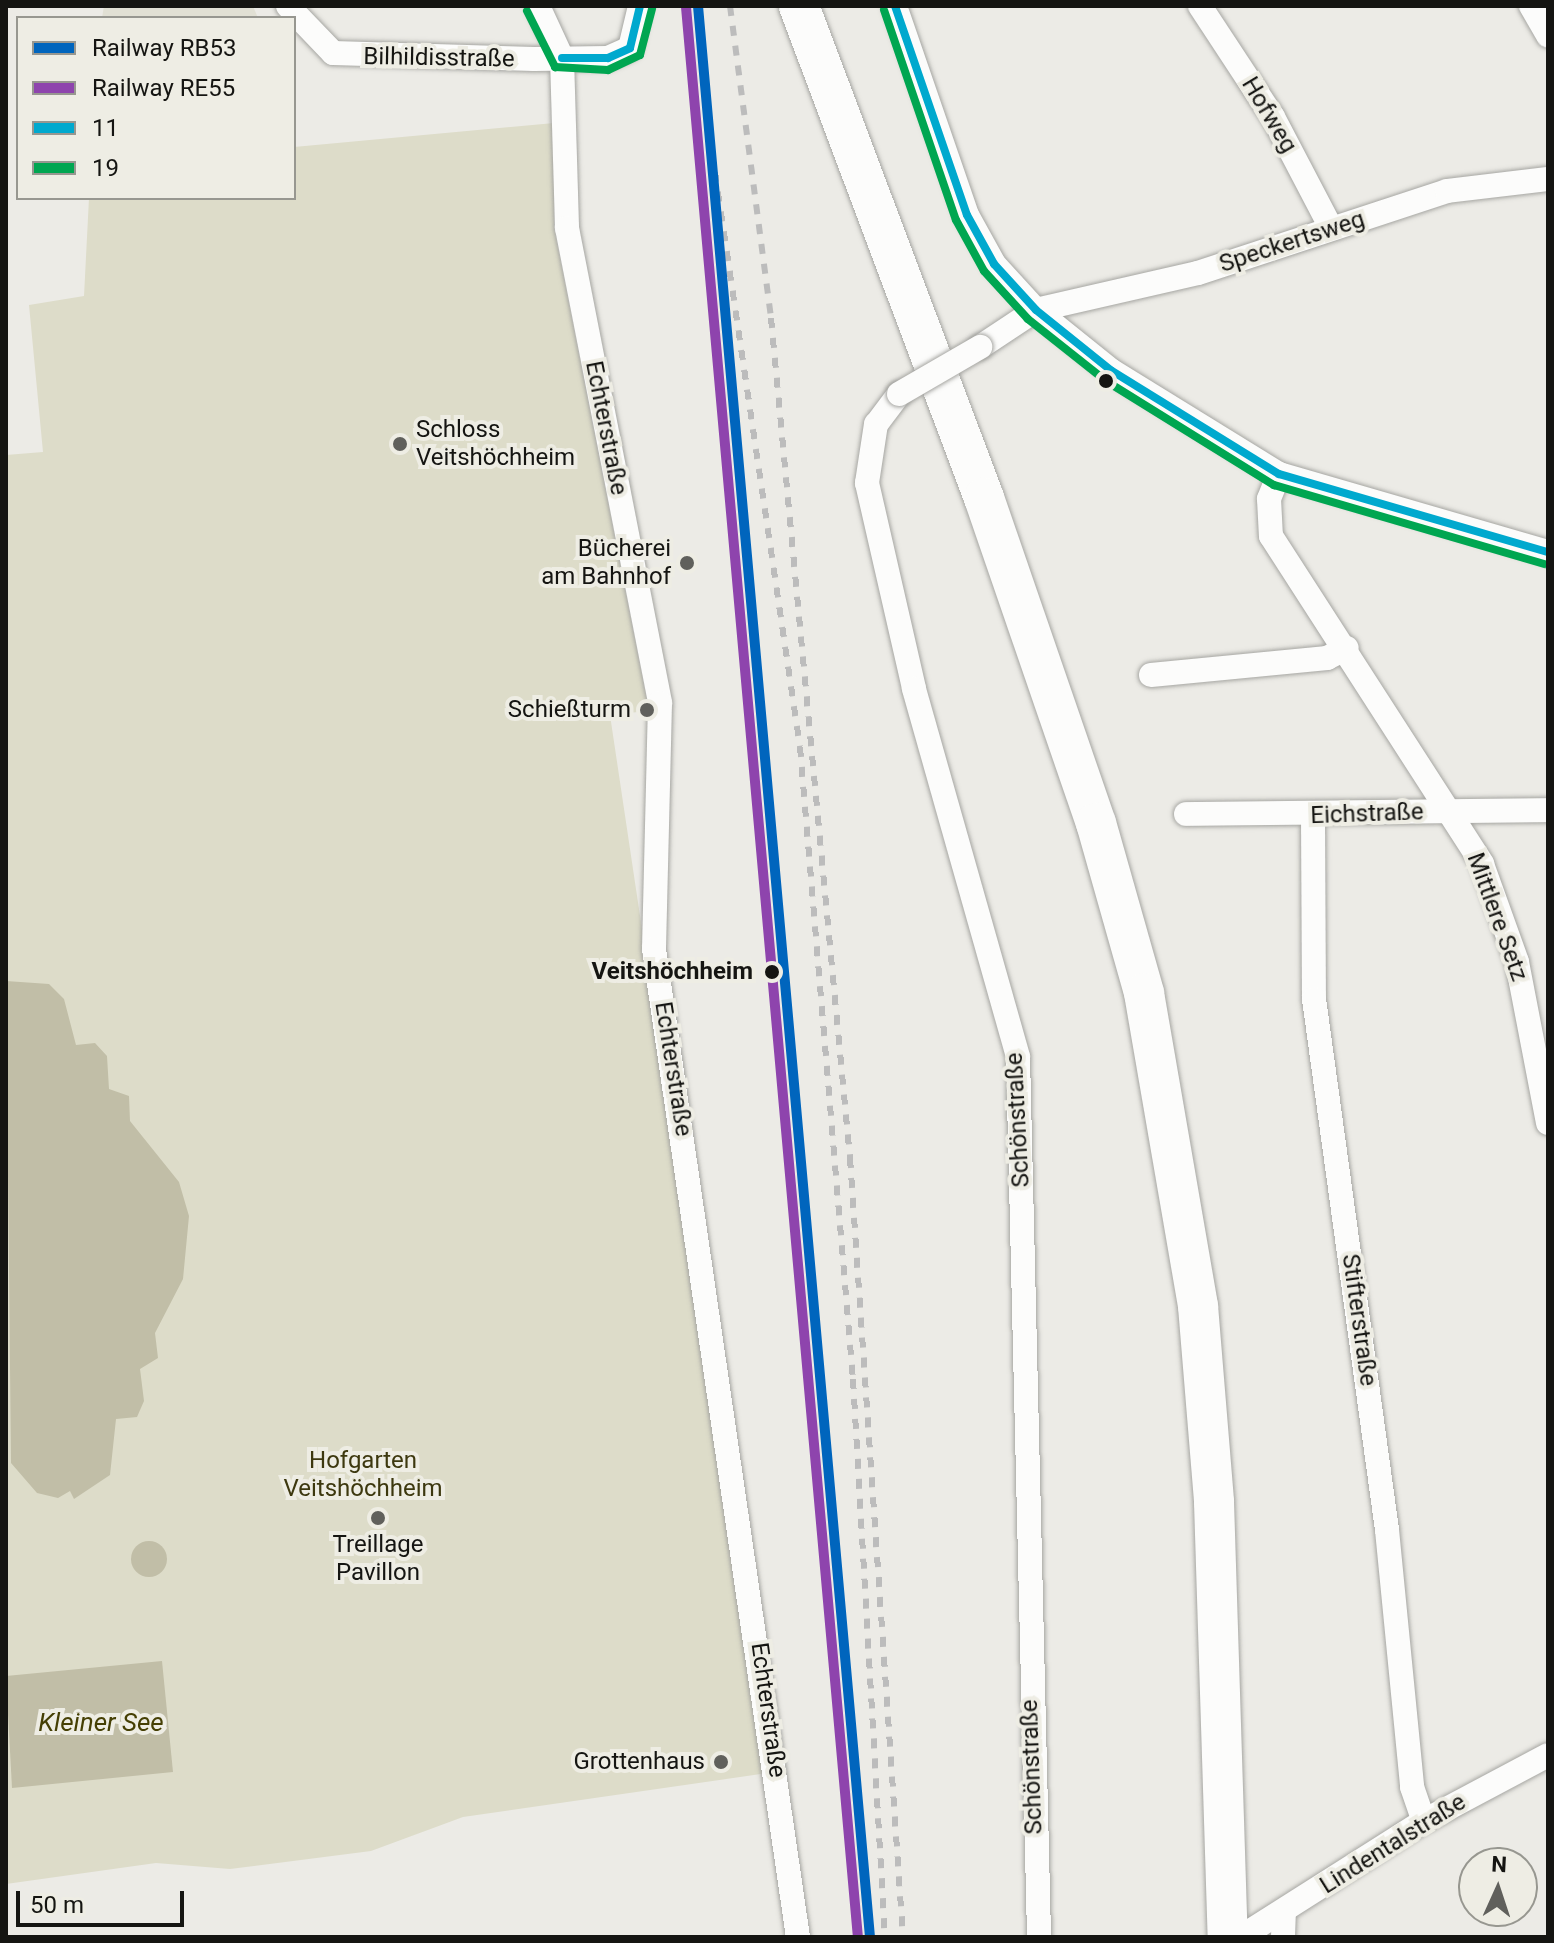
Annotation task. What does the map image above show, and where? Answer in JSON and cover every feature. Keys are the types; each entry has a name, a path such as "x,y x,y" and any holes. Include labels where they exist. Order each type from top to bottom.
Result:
{"main road":[{"path":"799,6 984,498 1096,823 1144,993 1198,1306 1214,1502 1228,1937"}],"street":[{"name":"Bilhildisstraße","path":"288,6 333,53 562,58 608,58 630,48 640,6"},
{"path":"538,6 562,58"},
{"path":"895,6 967,215 994,264 1036,310 1112,371 1279,474 1548,552"},
{"name":"Hofweg","path":"1200,6 1273,117 1331,228"},
{"path":"1531,6 1548,35"},
{"name":"Echterstraße","path":"562,58 567,228 660,703 654,949 798,1937"},
{"name":"Speckertsweg","path":"1036,310 1198,273 1447,191 1548,179"},
{"name":"Schönstraße","path":"1036,310 899,394 876,424 867,483 914,689 1018,1057 1039,1937"},
{"name":"Mittlere Setz","path":"1279,474 1269,499 1271,536 1453,811 1482,864 1517,962 1548,1123"},
{"path":"1151,675 1327,658 1347,648"},
{"name":"Eichstraße","path":"1186,814 1313,816 1548,810"},
{"name":"Stifterstraße","path":"1313,816 1308,870 1317,1028 1387,1530 1412,1787 1424,1821"},
{"name":"Lindentalstraße","path":"1241,1937 1284,1925 1424,1821 1548,1755"}],"shaded area":[{"path":"104,6 253,6 257,16 102,16"}],"green space":[{"name":"Hofgarten Veitshöchheim","path":"554,123 554,228 647,701 638,712 610,715 768,1773 463,1817 371,1851 230,1869 156,1863 6,1884 6,455 43,452 29,305 84,296 89,200 296,200 296,147"}],"water":[{"path":"6,981 49,984 64,999 76,1045 95,1043 107,1056 109,1089 129,1096 130,1121 179,1182 189,1216 183,1279 155,1333 158,1358 140,1369 144,1401 137,1417 116,1419 110,1475 74,1499 70,1491 58,1498 37,1493 11,1463"},
{"path":"149,1541 162,1546 167,1559 162,1572 149,1577 136,1572 131,1559 136,1546"},
{"name":"Kleiner See","path":"162,1661 173,1772 12,1788 6,1676"}],"railway":[{"path":"730,6 771,318 850,1158 903,1937"},
{"path":"715,172 800,747 853,1379 885,1937"}],"rail line":[{"name":"RB53","path":"698,6 870,1937"},
{"name":"RE55","path":"686,7 858,1937"}],"transit line":[{"name":"11","path":"562,58 608,58 630,48 640,6"},
{"name":"11","path":"895,6 967,215 994,264 1036,310 1112,371 1279,474 1548,552"},
{"name":"19","path":"527,11 555,67 608,70 640,55 652,9"},
{"name":"19","path":"884,10 956,220 984,271 1028,319 1106,381 1274,485 1545,564"}],"place":[{"name":"Schloss Veitshöchheim","path":"400,444"},
{"name":"Bücherei am Bahnhof","path":"687,563"},
{"name":"Schießturm","path":"647,710"},
{"name":"Veitshöchheim","path":"772,972"},
{"name":"Treillage Pavillon","path":"378,1518"},
{"name":"Grottenhaus","path":"721,1762"}]}
